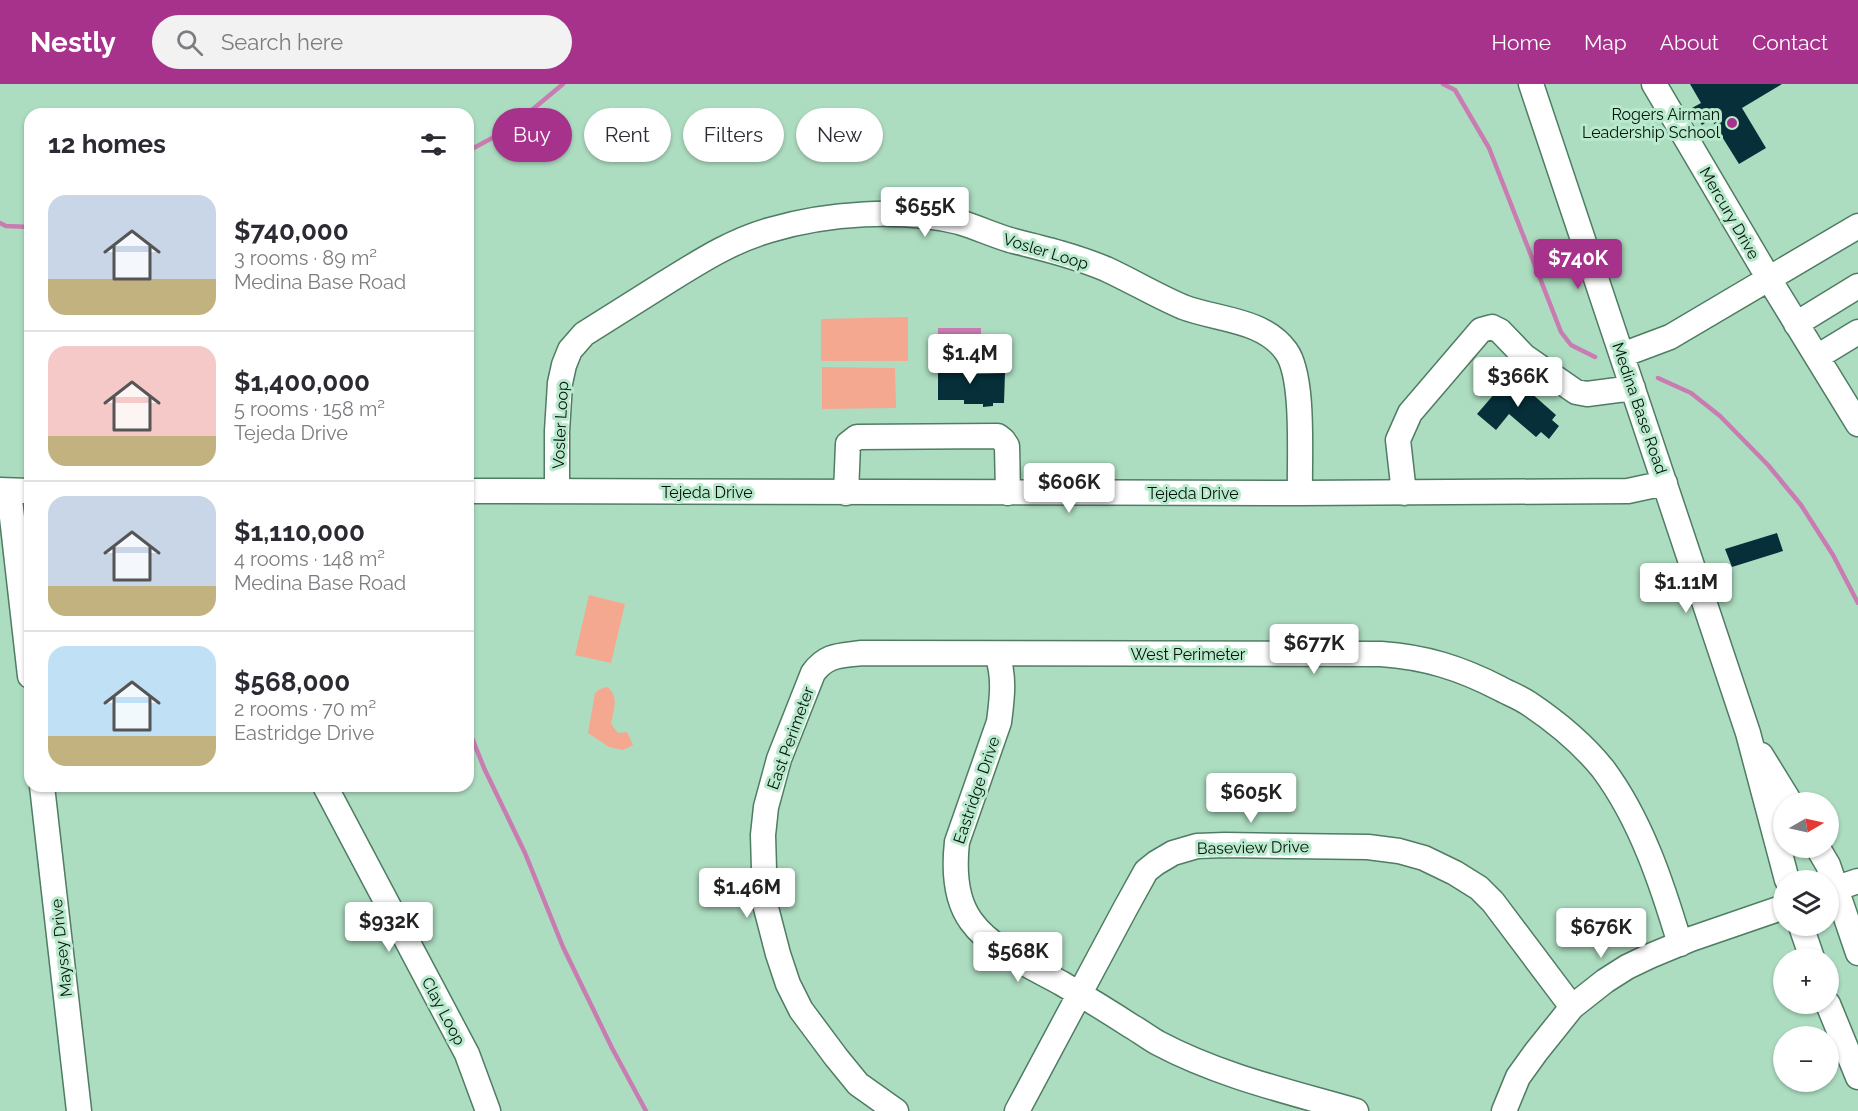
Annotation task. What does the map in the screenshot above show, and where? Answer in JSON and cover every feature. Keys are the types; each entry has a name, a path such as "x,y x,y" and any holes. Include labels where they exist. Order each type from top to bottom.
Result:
{"street":[{"name":"Medina Base Road","path":"1531,84 1748,733 1784,870"},
{"name":"Mercury Drive","path":"1654,84 1858,424"},
{"name":"Vosler Loop","path":"557,491 560,383 570,350 584,334 712,254 740,241 770,230 834,217 892,214 959,222 992,235 1074,257 1184,307 1238,322 1273,337 1292,360 1296,379 1299,399 1300,493"},
{"path":"1622,355 1670,337 1858,226"},
{"path":"1796,324 1858,286"},
{"path":"1404,493 1398,440 1410,413 1481,330 1492,327 1500,331 1524,356 1576,392 1587,394 1633,388"},
{"path":"1817,357 1858,332"},
{"path":"846,493 848,444 857,437 998,436 1007,446 1008,493"},
{"name":"Tejeda Drive","path":"474,491 1404,493 1628,491 1665,483"},
{"path":"13,491 24,611"},
{"name":"West Perimeter","path":"810,680 820,664 829,657 862,653 1381,654 1421,659 1456,668 1526,701 1580,743 1602,769 1617,790 1647,847 1669,906 1680,944"},
{"name":"Eastridge Drive","path":"997,654 1002,669 1002,702 999,722 957,842 955,859 956,880 961,900 971,921 991,941 1157,1043 1226,1073 1356,1111"},
{"name":"East Perimeter","path":"810,680 779,759 766,807 763,835 765,904 788,984 801,1010 858,1084 896,1111"},
{"name":"Medina Base Road","path":"1748,733 1784,792"},
{"name":"Maysey Drive","path":"43,792 79,1111"},
{"name":"Clay Loop","path":"328,792 467,1054 488,1111"},
{"name":"Baseview Drive","path":"1017,1111 1146,871 1173,853 1197,846 1368,847 1399,851 1424,858 1479,888 1493,902 1572,1006"},
{"path":"1824,858 1841,887 1858,952"},
{"path":"1503,1111 1518,1077 1572,1006 1627,967 1680,944 1773,911"},
{"path":"1832,1014 1858,1077"}],"shaded area":[{"path":"908,317 908,361 821,361 821,319"},
{"path":"938,328 981,328 981,343 938,343"},
{"path":"822,367 895,368 896,408 822,409"},
{"path":"589,595 625,604 611,663 575,655"},
{"path":"607,687 615,699 611,724 618,733 627,732 633,745 623,750 609,747 588,733 595,693"}],"building":[{"name":"Rogers Airman Leadership School","path":"1690,84 1782,84 1742,108 1766,148 1739,164 1711,119 1702,125 1696,116 1692,108 1701,103"},
{"path":"938,363 968,363 968,374 1005,373 1004,403 993,403 993,406 983,407 983,404 964,404 964,400 938,400"},
{"path":"1504,369 1556,415 1552,420 1559,426 1549,439 1541,432 1536,437 1509,414 1496,430 1477,414 1502,385 1495,378"},
{"path":"1777,533 1783,551 1732,567 1725,549"}],"waterway":[{"path":"474,148 509,129 563,84"},
{"path":"1443,84 1455,90 1489,148 1561,332 1571,345 1595,357"},
{"path":"0,223 6,226 24,227"},
{"path":"1658,378 1691,393 1720,416 1768,465 1801,505 1833,555 1858,603"},
{"path":"474,743 525,853 563,947 612,1048 646,1111"}],"place":[{"name":"Rogers Airman Leadership School","path":"1732,123"}]}
